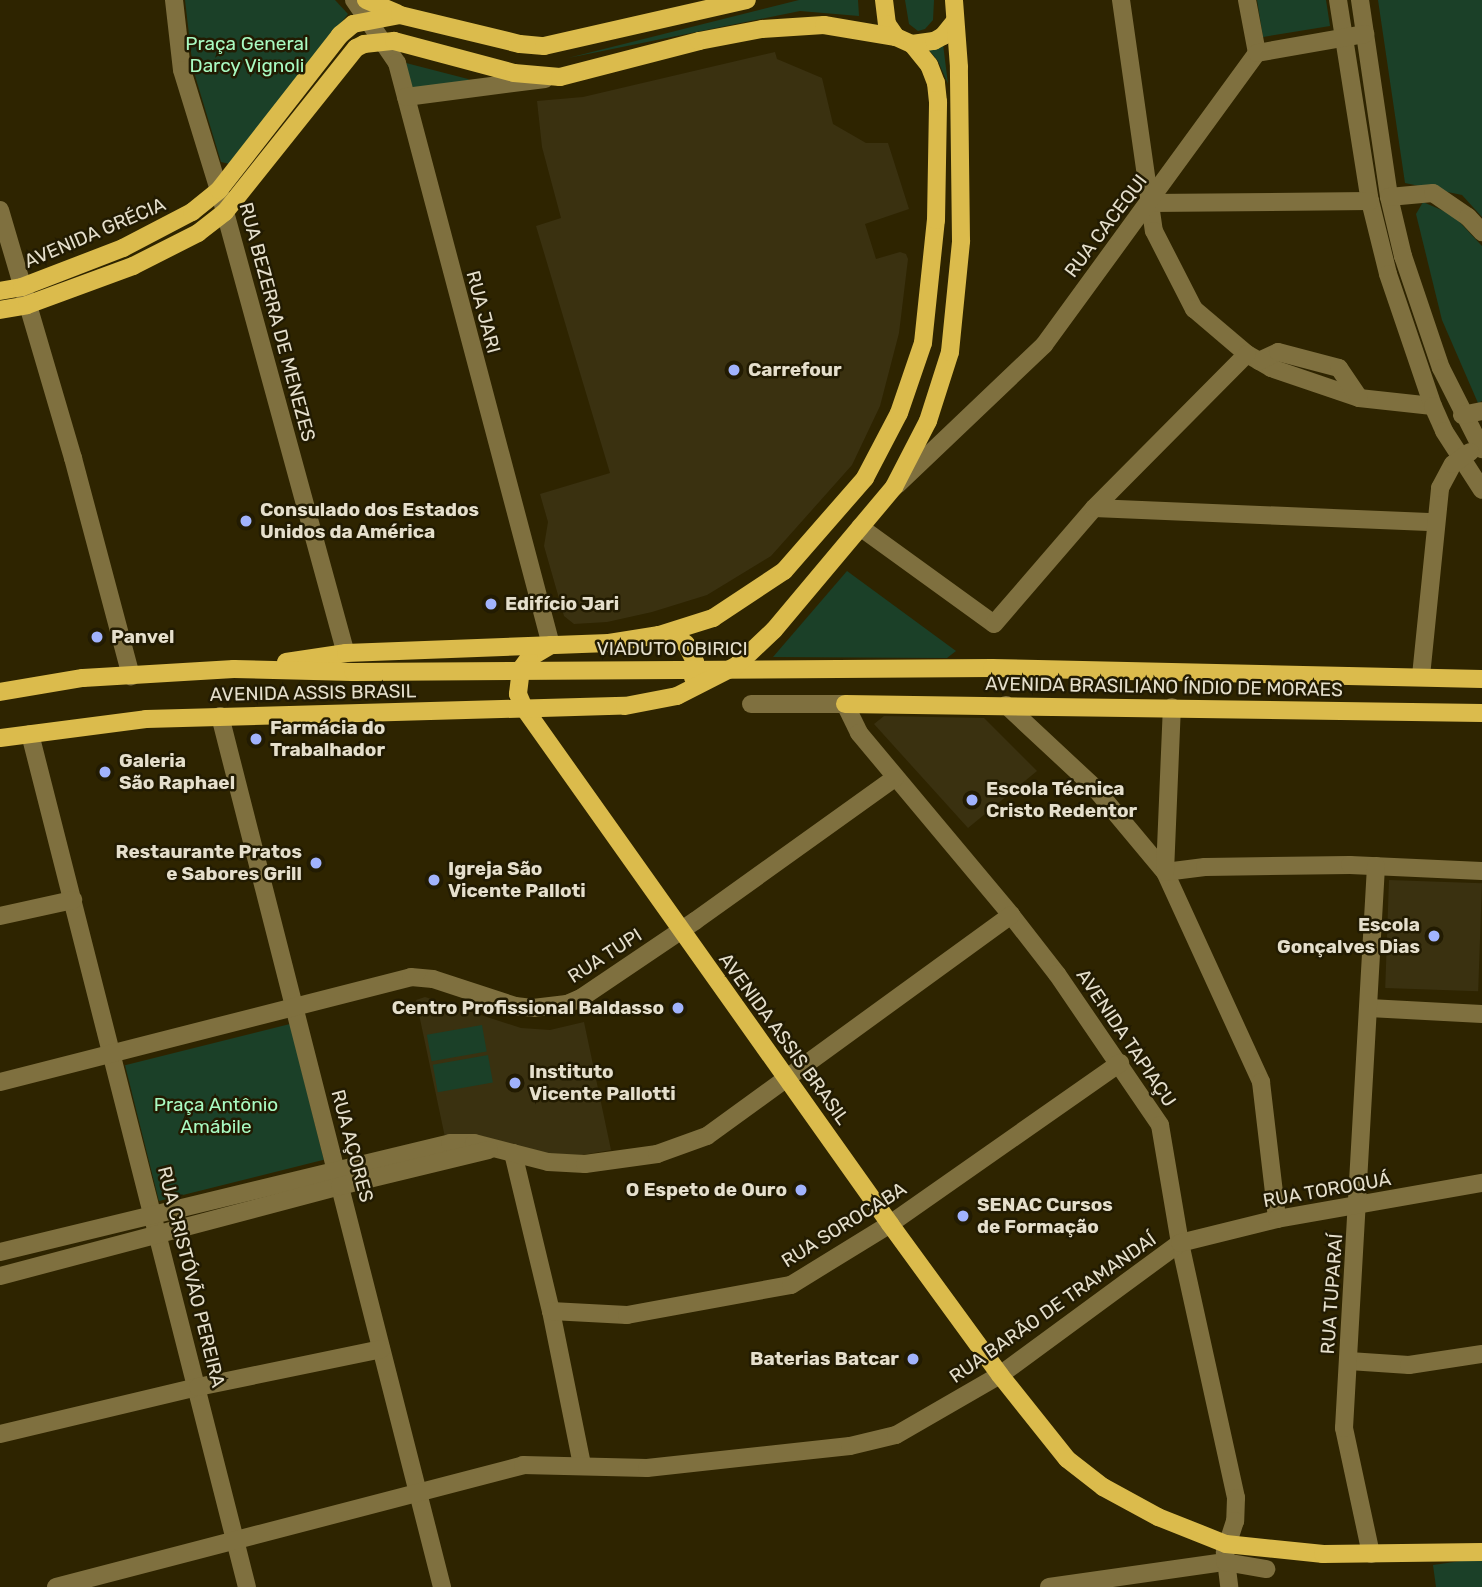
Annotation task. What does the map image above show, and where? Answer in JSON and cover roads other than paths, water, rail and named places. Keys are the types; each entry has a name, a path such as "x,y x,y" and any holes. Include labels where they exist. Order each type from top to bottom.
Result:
{"main road":[{"path":"366,0 400,15 520,44 544,47 747,0"},
{"name":"AVENIDA ASSIS BRASIL","path":"234,670 346,653 608,643 659,635 713,618 784,571 865,478 899,413 923,343 936,220 936,83 929,65 887,24 884,0"},
{"path":"551,645 529,657 521,668 518,694 523,708 625,706 677,696 736,666 774,630 894,487 928,421 950,352 961,241 954,0"},
{"path":"368,19 400,15"},
{"name":"AVENIDA GRÉCIA","path":"0,291 22,287 146,239 181,220 219,190 340,34 353,24 368,19"},
{"path":"383,41 514,72 560,77 699,41 762,29 824,25 904,41 934,41 943,36 955,21"},
{"name":"AVENIDA GRÉCIA","path":"0,310 27,305 156,256 198,233 225,212 356,48 383,41"},
{"path":"659,635 678,638 687,644 695,662 692,682 677,696"},
{"name":"AVENIDA BRASILIANO ÍNDIO DE MORAES","path":"992,668 1482,679"},
{"name":"VIADUTO OBIRICI","path":"353,672 992,668"},
{"name":"AVENIDA ASSIS BRASIL","path":"0,692 83,678 234,670 353,672"},
{"name":"AVENIDA BRASILIANO ÍNDIO DE MORAES","path":"845,704 1482,713"},
{"name":"AVENIDA ASSIS BRASIL","path":"0,738 146,719 523,708 890,1224 1000,1375 1068,1459 1103,1487 1225,1553 1265,1550 1482,1552"}],"street":[{"name":"RUA BEZERRA DE MENEZES","path":"174,0 182,69 219,190 346,653"},
{"name":"RUA JARI","path":"354,0 397,63 551,645"},
{"path":"1121,0 1158,243 1194,309 1253,357 1271,368 1359,398 1433,406"},
{"path":"1247,0 1257,53 1365,34"},
{"path":"1338,0 1370,201 1380,238 1433,406 1482,490"},
{"path":"1360,0 1389,197 1398,234 1441,368 1462,415 1481,448 1461,456 1445,474 1435,522 1421,676"},
{"name":"RUA CACEQUI","path":"894,487 1044,345 1257,53"},
{"path":"406,97 560,77"},
{"path":"1389,197 1433,193 1468,217 1482,232"},
{"path":"1150,203 1370,201"},
{"path":"0,210 131,676"},
{"path":"1380,238 1398,234"},
{"path":"860,527 994,624 1094,508 1253,357"},
{"path":"1462,415 1482,411"},
{"path":"1094,508 1435,522"},
{"path":"751,704 845,704"},
{"name":"AVENIDA TAPIAÇU","path":"845,704 859,733 1011,915 1120,1063 1160,1125 1180,1243 1236,1498 1235,1521 1225,1553"},
{"path":"1006,705 1093,786 1165,872 1261,1082 1277,1219"},
{"path":"1165,872 1172,707"},
{"name":"RUA AÇORES","path":"220,716 442,1587"},
{"name":"RUA CRISTÓVÃO PEREIRA","path":"30,734 247,1587"},
{"name":"RUA TUPI","path":"0,1082 421,975 515,1006 552,1007 581,998 681,931 895,778"},
{"path":"1165,872 1205,867 1376,866 1482,872"},
{"name":"RUA TUPARAÍ","path":"1371,1553 1353,1481 1344,1428 1359,1206 1376,866"},
{"path":"0,916 73,900"},
{"path":"0,1252 154,1214 338,1177 505,1151 548,1162 585,1164 657,1154 707,1136 1011,915"},
{"path":"1368,1008 1482,1014"},
{"name":"RUA SOROCABA","path":"551,1311 627,1315 782,1287 809,1276 890,1224 1120,1063"},
{"path":"505,1151 551,1311 582,1465"},
{"path":"0,1276 158,1233 338,1177"},
{"name":"RUA TOROQUÁ","path":"1180,1243 1277,1219 1482,1183"},
{"name":"RUA BARÃO DE TRAMANDAÍ","path":"56,1587 523,1465 648,1468 850,1446 909,1430 1000,1375 1180,1243"},
{"path":"29,1245 34,1266"},
{"path":"0,1434 198,1387 381,1349"},
{"path":"1349,1361 1409,1365 1482,1354"},
{"path":"1265,1550 1269,1587"},
{"path":"1049,1587 1225,1553 1266,1569"},
{"path":"1225,1553 1229,1587"}],"place":[{"name":"Carrefour","path":"734,370"},
{"name":"Consulado dos Estados Unidos da América","path":"246,521"},
{"name":"Edifício Jari","path":"491,604"},
{"name":"Panvel","path":"97,637"},
{"name":"Farmácia do Trabalhador","path":"256,739"},
{"name":"Galeria São Raphael","path":"105,772"},
{"name":"Escola Técnica Cristo Redentor","path":"972,800"},
{"name":"Restaurante Pratos e Sabores Grill","path":"316,863"},
{"name":"Igreja São Vicente Palloti","path":"434,880"},
{"name":"Escola Gonçalves Dias","path":"1434,936"},
{"name":"Centro Profissional Baldasso","path":"678,1008"},
{"name":"Instituto Vicente Pallotti","path":"515,1083"},
{"name":"O Espeto de Ouro","path":"801,1190"},
{"name":"SENAC Cursos de Formação","path":"963,1216"},
{"name":"Baterias Batcar","path":"913,1359"}],"park label":[{"name":"Praça General Darcy Vignoli","path":"247,55"},
{"name":"Praça Antônio Amábile","path":"216,1116"}]}
